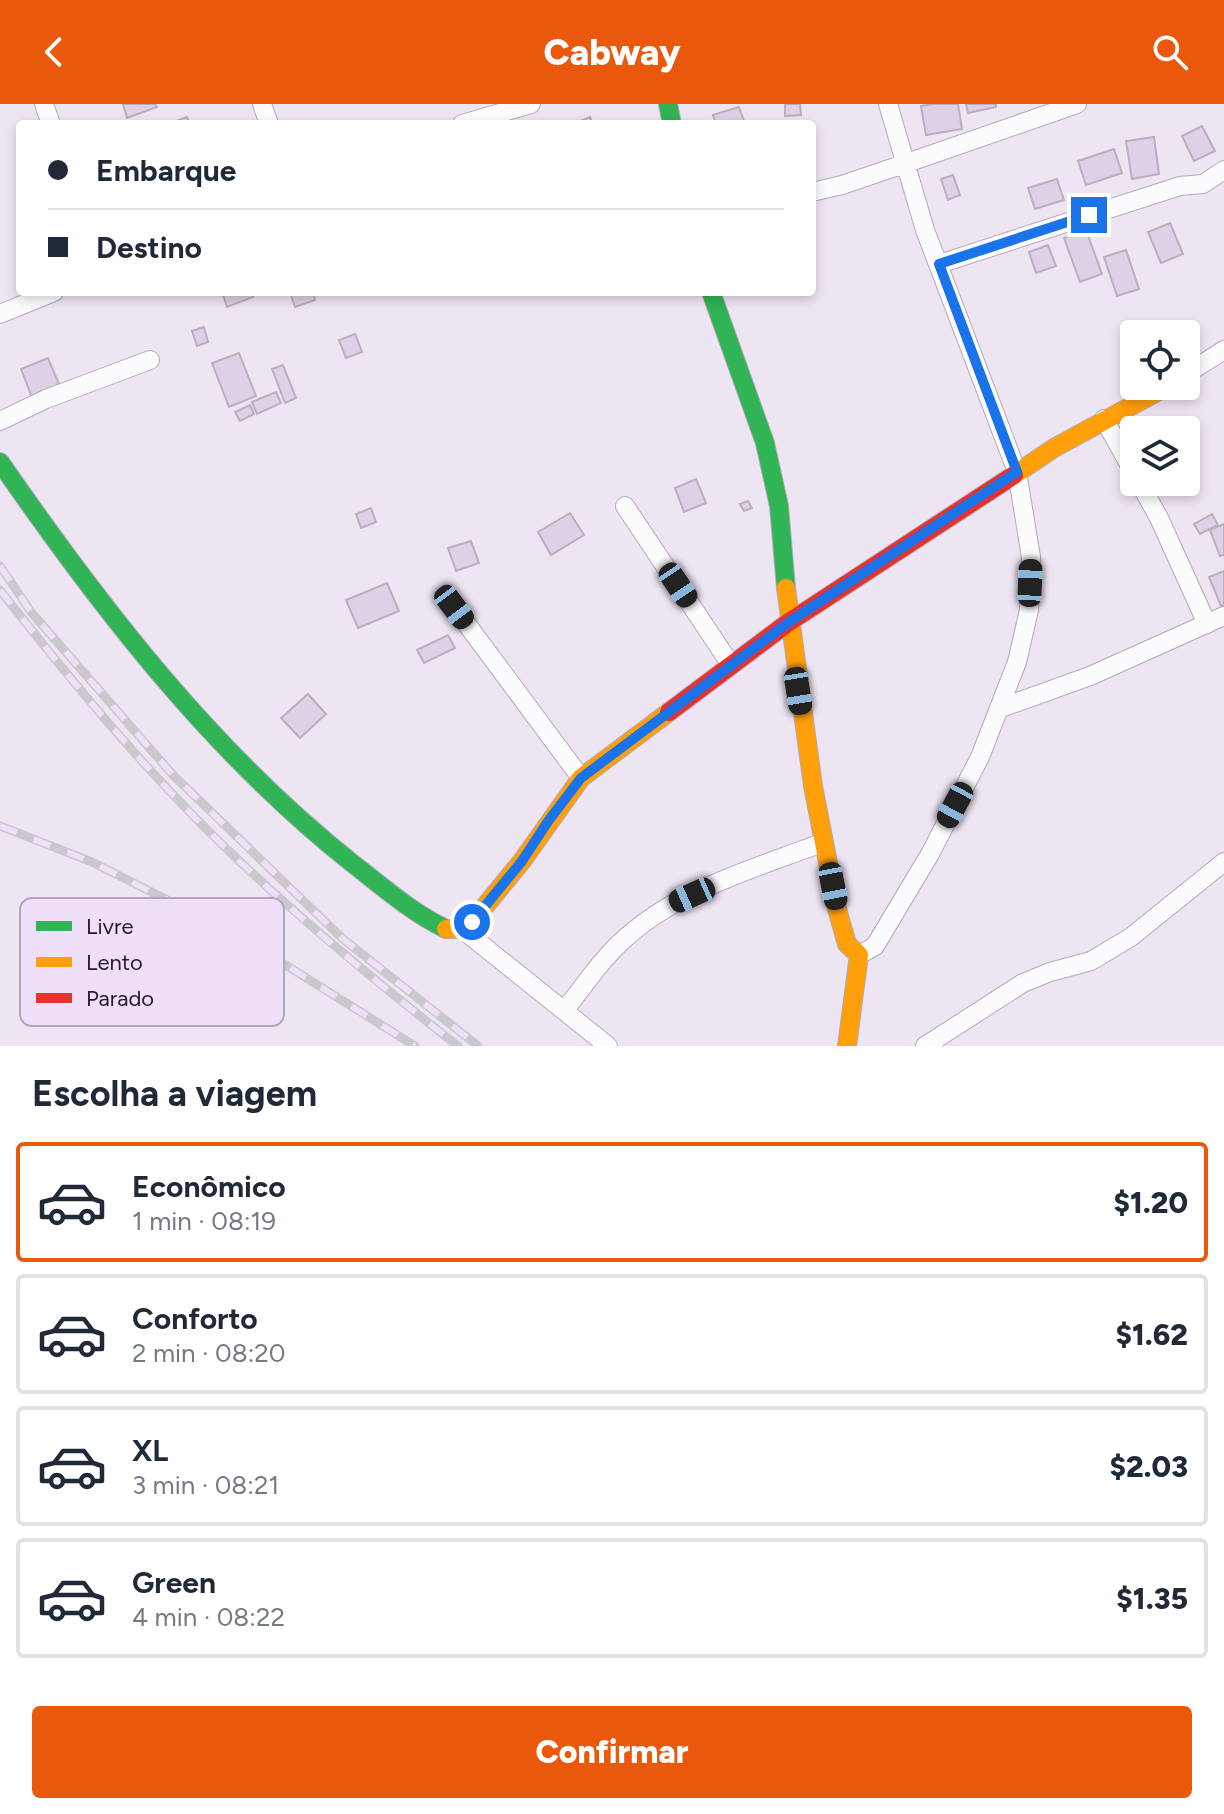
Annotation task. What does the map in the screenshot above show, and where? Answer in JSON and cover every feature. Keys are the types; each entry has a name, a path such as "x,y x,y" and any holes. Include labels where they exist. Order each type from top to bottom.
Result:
{"street":[{"path":"485,110 531,104"},
{"path":"859,955 875,946 930,854 980,757 1017,662 1029,610 1031,557 1017,472 939,264 904,164 888,104"},
{"path":"816,191 842,185 1077,104"},
{"path":"939,264 1180,186 1203,184 1224,170"},
{"path":"0,314 44,296"},
{"path":"712,296 765,443 779,506 789,622 824,842 847,944 859,955"},
{"path":"1200,365 1224,350"},
{"path":"0,421 46,399 150,360"},
{"path":"0,462 57,545 117,623 216,737 313,832 421,917 450,931 462,929 472,922 522,861 581,778 789,622 1017,472 1141,400"},
{"path":"1104,419 1120,448"},
{"path":"1001,708 1090,676 1216,620 1147,496"},
{"path":"625,506 731,665"},
{"path":"454,607 581,778"},
{"path":"565,1009 620,943 669,905 714,884 824,842"},
{"path":"925,1046 1023,983 1091,961 1131,937 1224,862"},
{"path":"462,929 608,1046"},
{"path":"847,1046 859,955"}],"building":[{"path":"123,104 155,104 157,107 127,118"},
{"path":"785,104 800,104 801,115 785,116"},
{"path":"958,104 962,129 926,135 921,106"},
{"path":"966,104 996,104 996,107 968,113"},
{"path":"739,107 744,120 715,120 713,115"},
{"path":"1202,126 1215,151 1194,161 1182,136"},
{"path":"1154,137 1159,174 1132,179 1126,141"},
{"path":"1114,149 1122,173 1086,185 1078,161"},
{"path":"953,175 960,195 948,200 941,179"},
{"path":"1057,179 1064,200 1035,209 1028,188"},
{"path":"1170,223 1183,254 1161,263 1148,232"},
{"path":"1086,230 1102,274 1080,282 1064,238"},
{"path":"1048,245 1056,266 1036,273 1029,252"},
{"path":"1126,250 1139,289 1117,296 1104,257"},
{"path":"223,296 253,296 253,297 227,307"},
{"path":"291,296 314,296 315,300 295,307"},
{"path":"204,327 208,342 197,346 192,331"},
{"path":"355,334 362,352 346,358 339,340"},
{"path":"239,353 256,396 229,407 212,363"},
{"path":"48,358 61,389 33,400 21,369"},
{"path":"283,365 296,398 285,403 272,369"},
{"path":"276,392 281,403 257,414 252,402"},
{"path":"250,405 254,414 240,421 235,412"},
{"path":"696,479 706,503 684,512 675,488"},
{"path":"748,501 752,508 744,511 740,504"},
{"path":"371,508 376,522 361,528 356,514"},
{"path":"570,513 584,535 551,555 538,532"},
{"path":"1212,514 1218,525 1200,534 1194,524"},
{"path":"1224,524 1224,555 1220,556 1210,530"},
{"path":"471,541 479,563 456,571 448,548"},
{"path":"1224,571 1224,605 1221,606 1209,577"},
{"path":"387,583 399,611 358,628 346,600"},
{"path":"448,635 455,648 424,663 417,650"},
{"path":"308,694 326,714 300,738 281,718"}],"railway":[{"path":"0,566 31,612 173,775 343,939 478,1046"},
{"path":"0,590 111,726 170,792 280,898"},
{"path":"0,826 92,862 164,898"},
{"path":"284,902 458,1046"},
{"path":"284,964 415,1046"}],"traffic: fast":[{"path":"668,104 671,120"},
{"path":"712,296 765,443 779,506 786,588"},
{"path":"0,462 119,624 206,726 301,820 398,899 446,929"}],"traffic: slow":[{"path":"1014,475 1054,448 1142,400"},
{"path":"786,588 813,786 837,909 847,944 859,955 847,1046"},
{"path":"446,929 462,929 472,922 522,861 581,778 669,712"}],"traffic: jam":[{"path":"669,712 789,622 1014,475"}],"route":[{"path":"472,922 522,861 581,778 789,622 1017,472 939,264 1089,215"}]}
